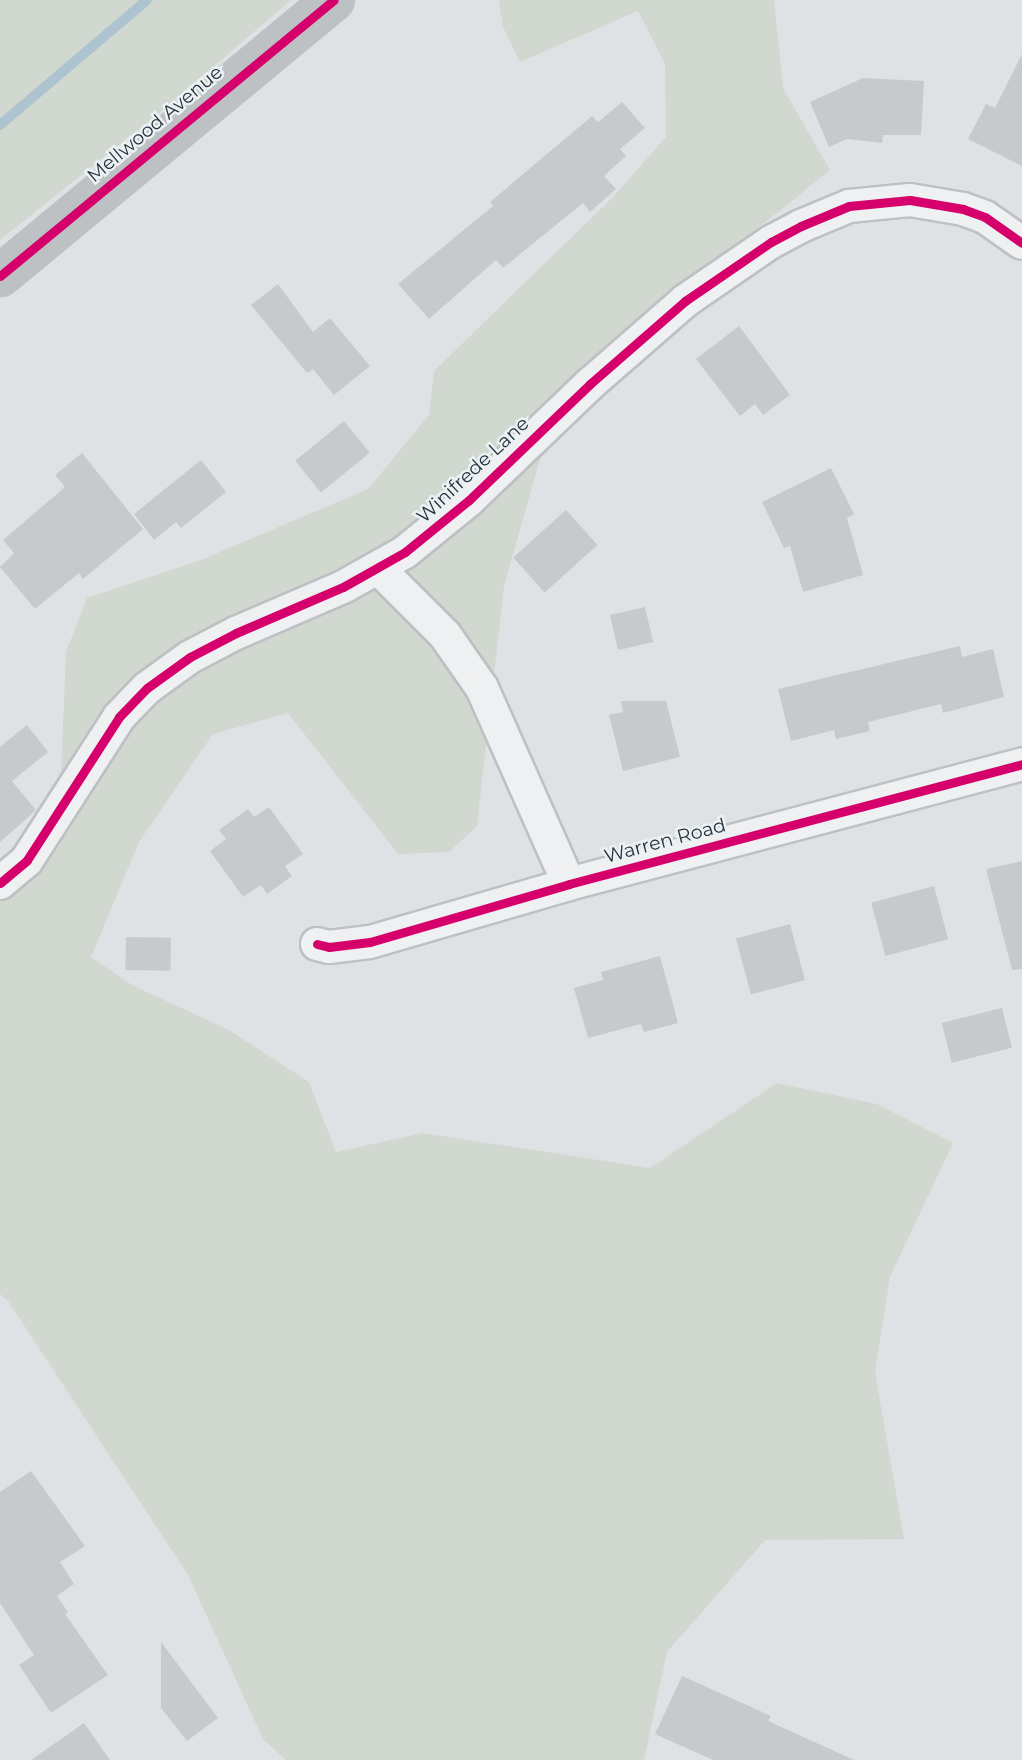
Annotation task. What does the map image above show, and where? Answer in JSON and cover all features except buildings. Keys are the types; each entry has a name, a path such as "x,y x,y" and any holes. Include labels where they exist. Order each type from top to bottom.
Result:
{"street":[{"name":"Mellwood Avenue","path":"0,276 334,0"},
{"name":"Winifrede Lane","path":"0,883 27,860 119,717 147,688 190,657 236,633 343,587 378,568 432,532 590,384 685,300 801,226 867,202 909,200 963,209 985,217 1022,243"},
{"path":"378,568 445,635 482,688 569,884"},
{"name":"Warren Road","path":"317,944 329,947 370,942 569,884 1022,764"}],"shaded area":[{"path":"0,0 291,0 164,109 0,240"},
{"path":"499,0 774,0 783,88 830,170 560,389 504,586 477,826 449,852 398,854 288,713 213,734 139,842 91,957 132,985 229,1030 309,1082 336,1152 423,1133 650,1168 777,1083 877,1104 953,1143 890,1277 875,1372 904,1539 765,1540 667,1652 644,1760 286,1760 263,1739 188,1575 8,1301 0,1294 0,890 71,807 61,773 66,652 87,598 201,560 368,489 429,415 434,371 613,197 666,137 665,64 638,11 520,62 503,27"}],"waterway":[{"path":"0,125 147,0"}],"cycle path":[{"path":"0,276 334,0"},
{"path":"0,883 27,860 119,717 147,688 190,657 236,633 343,587 405,552 469,500 590,384 685,301 771,242 849,206 910,200 963,209 985,217 1022,243"},
{"path":"317,944 329,947 370,942 569,884 1022,764"}]}
